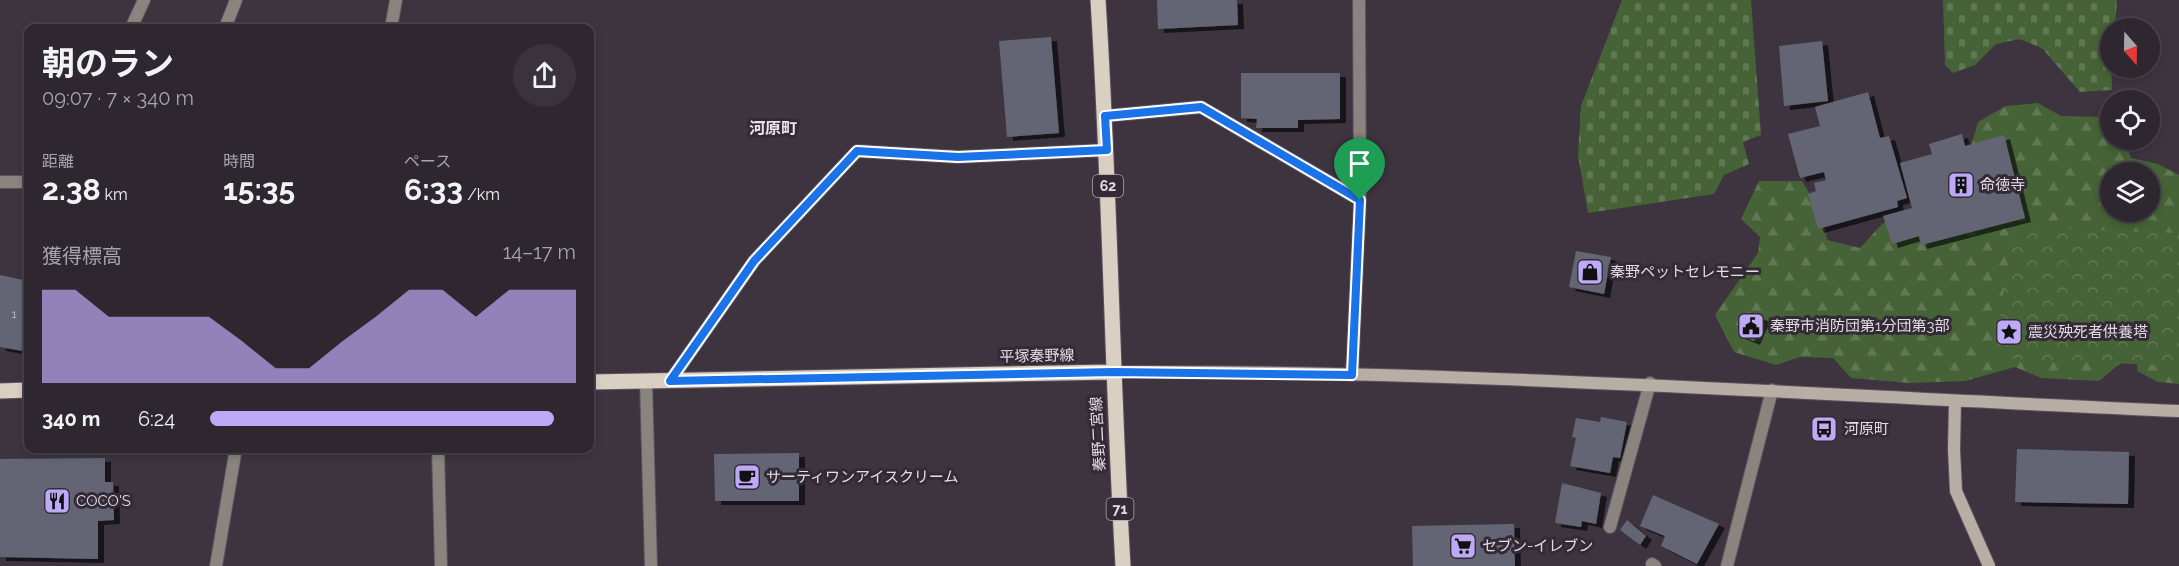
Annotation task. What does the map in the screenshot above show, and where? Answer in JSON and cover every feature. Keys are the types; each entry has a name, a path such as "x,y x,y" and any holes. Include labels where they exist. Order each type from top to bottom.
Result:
{"main road":[{"name":"62","path":"1098,0 1113,297 1113,372"},
{"name":"平塚秦野線","path":"594,382 1113,372"},
{"name":"秦野二宮線","path":"1113,372 1123,566"},
{"path":"0,391 24,390"}],"street":[{"path":"133,24 144,0"},
{"path":"227,24 236,0"},
{"path":"392,24 396,0"},
{"path":"1352,375 1360,200 1359,0"},
{"path":"1105,116 1201,107 1360,200"},
{"path":"670,381 754,261 857,151 958,157 1107,150"},
{"path":"0,182 24,182"},
{"path":"1113,372 1352,375 1650,383 1956,402 2179,411"},
{"path":"646,381 651,566"},
{"path":"1610,526 1650,383"},
{"path":"1727,566 1772,390"},
{"path":"1956,402 1954,449 1956,491 1989,566"},
{"path":"216,566 235,453"},
{"path":"438,453 441,566"}],"green space":[{"path":"1622,0 1751,0 1761,135 1743,142 1749,164 1724,175 1714,194 1588,213 1578,155 1581,106"},
{"path":"1943,0 2117,0 2116,18 2100,18 2100,78 2112,78 2112,90 2080,92 2042,48 2019,39 1996,44 1975,65 1953,73 1945,65"},
{"path":"2038,103 2061,116 2100,117 2100,150 2128,150 2131,158 2149,162 2100,162 2100,222 2160,222 2160,165 2179,175 2179,273 2123,361 2099,381 2041,378 2015,367 1965,381 1909,383 1851,378 1833,358 1800,357 1776,365 1734,352 1715,315 1758,253 1760,237 1741,219 1759,181 1802,181 1823,216 1827,240 1860,248 1882,224 1923,205 1970,150 1978,122 2006,106"},
{"path":"2011,227 2179,233 2179,366 1996,358"},
{"path":"2179,326 2179,384 2158,382 2137,371 2138,350"}],"building":[{"path":"1157,0 1237,0 1238,25 1158,29"},
{"path":"1051,37 1059,133 1007,137 999,41"},
{"path":"1822,41 1828,101 1784,106 1779,46"},
{"path":"1241,73 1340,73 1340,119 1298,120 1298,128 1256,128 1257,119 1241,118"},
{"path":"1868,92 1880,138 1889,136 1907,198 1897,201 1898,207 1818,229 1808,194 1816,191 1814,183 1826,180 1824,172 1800,178 1788,134 1820,126 1815,107"},
{"name":"命徳寺","path":"1962,134 1965,146 2004,135 2025,218 1921,245 1919,236 1892,244 1883,216 1912,208 1900,163 1932,154 1929,144"},
{"name":"秦野ペットセレモニー","path":"1576,251 1611,257 1604,294 1569,287"},
{"path":"0,275 24,280 24,351 0,347"},
{"name":"秦野市消防団第1分団第3部","path":"1747,311 1764,318 1754,341 1737,334"},
{"path":"1601,417 1627,422 1620,458 1613,457 1610,473 1570,466 1576,438 1572,437 1576,418 1600,422"},
{"path":"2017,449 2129,452 2128,504 2015,502"},
{"path":"799,453 799,501 715,501 714,454"},
{"name":"COCO'S","path":"105,458 105,482 113,482 114,520 98,521 98,559 0,557 0,459"},
{"path":"1562,483 1601,493 1596,524 1582,521 1581,527 1555,523"},
{"path":"1653,495 1719,524 1697,564 1661,546 1665,536 1640,526"},
{"path":"1627,520 1646,536 1640,545 1620,530"},
{"name":"セブン-イレブン","path":"1514,524 1515,566 1413,566 1412,526"}],"place":[{"name":"命徳寺","path":"1961,185"},
{"name":"秦野ペットセレモニー","path":"1590,272"},
{"name":"秦野市消防団第1分団第3部","path":"1751,326"},
{"name":"震災殃死者供養塔","path":"2009,332"},
{"name":"河原町","path":"1824,429"},
{"name":"サーティワンアイスクリーム","path":"747,477"},
{"name":"COCO'S","path":"57,501"},
{"name":"セブン-イレブン","path":"1463,546"}],"district":[{"name":"河原町","path":"773,128"}],"route":[{"path":"1201,107 1360,200 1352,375 1113,372 670,381 754,261 857,151 958,157 1107,150 1105,116 1201,107"}]}
